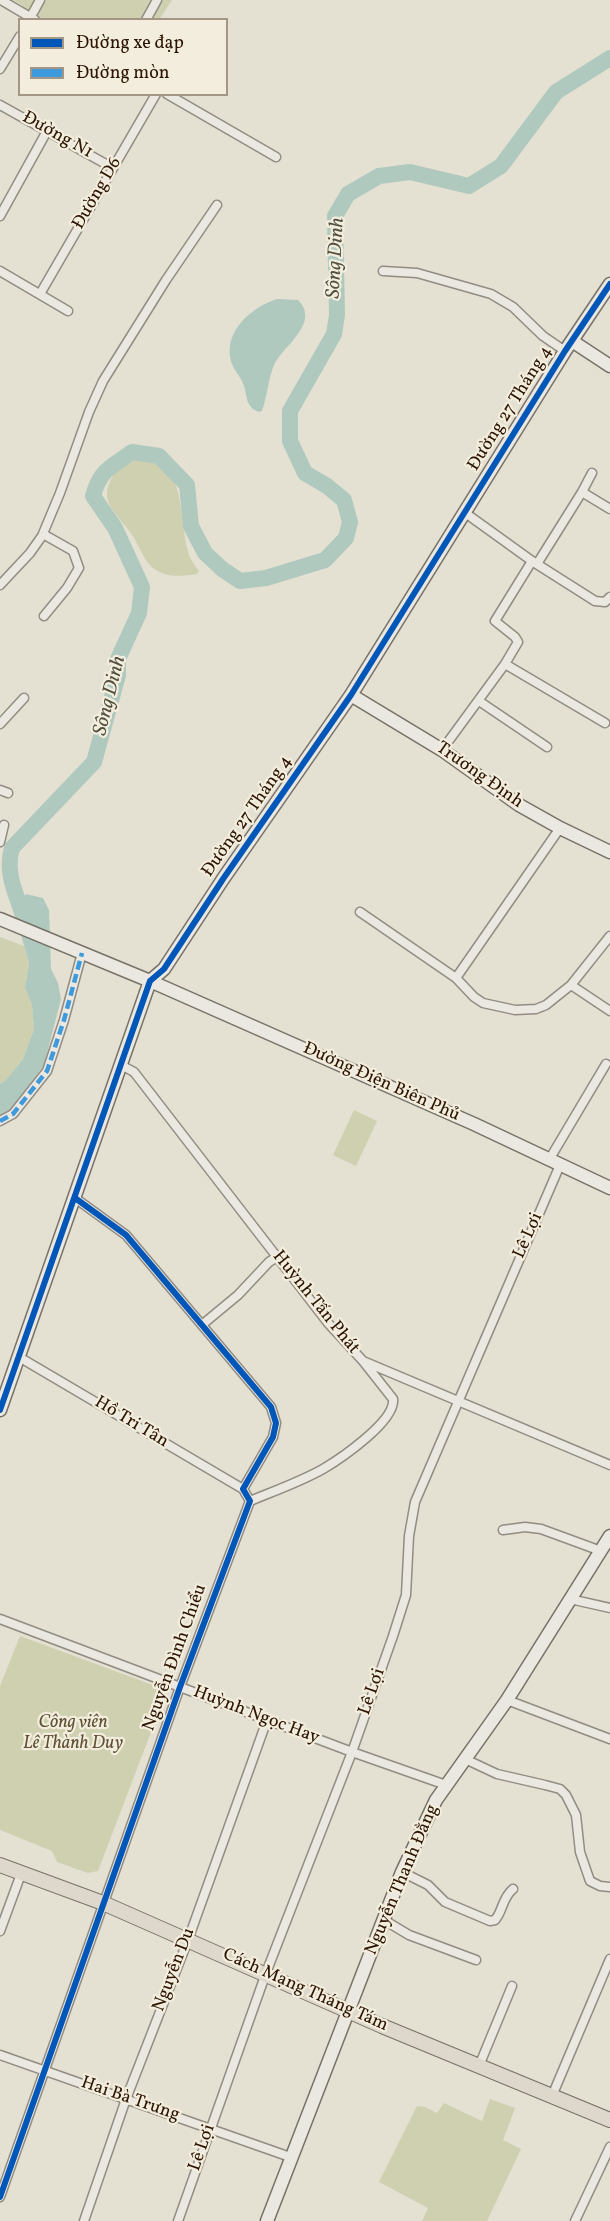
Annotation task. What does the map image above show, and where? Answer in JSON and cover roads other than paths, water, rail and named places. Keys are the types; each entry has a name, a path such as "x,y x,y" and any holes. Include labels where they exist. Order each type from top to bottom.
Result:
{"main road":[{"name":"Cách Mạng Tháng Tám","path":"0,1865 103,1903 349,2011 610,2120"}],"street":[{"path":"1,0 30,18"},
{"path":"32,18 40,0"},
{"path":"147,18 157,0"},
{"path":"0,69 18,39"},
{"name":"Đường D6","path":"40,294 155,96"},
{"path":"170,96 276,157"},
{"name":"Đường N1","path":"0,105 113,168"},
{"path":"0,216 48,131"},
{"path":"0,585 43,534 103,381 217,205"},
{"path":"383,271 417,273 491,294 513,307 543,336 610,366"},
{"path":"0,272 68,311"},
{"name":"Đường 27 Tháng 4","path":"0,1410 150,981 164,969 223,879 351,695 568,346 610,284"},
{"path":"442,750 506,664 518,642 516,637 495,621 582,492 592,473"},
{"path":"582,492 610,509"},
{"path":"464,512 534,563 595,602 605,602 610,597"},
{"path":"43,534 73,551 79,568 68,588 44,616"},
{"path":"506,664 605,723"},
{"name":"Trương Định","path":"351,695 442,750 501,793 560,828 608,847"},
{"path":"0,724 24,698"},
{"path":"479,701 547,747"},
{"path":"0,842 4,825"},
{"path":"456,978 560,828"},
{"path":"360,912 456,978 483,1003 515,1010 536,1009 546,1005 571,986 610,936"},
{"name":"Đường Điện Biên Phủ","path":"0,919 150,981 474,1124 610,1188"},
{"path":"0,1120 13,1114 47,1071 86,955"},
{"path":"571,986 610,1011"},
{"name":"Lê Lợi","path":"178,2221 266,1974 352,1752 406,1595 409,1536 415,1502 459,1401 554,1163 606,1064"},
{"name":"Huỳnh Tấn Phát","path":"120,1065 134,1072 328,1323 363,1361 610,1466"},
{"path":"75,1198 126,1235 271,1407 276,1423 273,1437 243,1489 250,1501 323,1469 378,1427 392,1409 393,1400 363,1361"},
{"path":"203,1324 238,1295 269,1262 278,1257"},
{"name":"Hồ Tri Tân","path":"20,1357 243,1489"},
{"name":"Nguyễn Đình Chiểu","path":"0,2197 180,1687 250,1501"},
{"path":"503,1530 525,1527 541,1529 601,1551"},
{"name":"Nguyễn Thanh Đằng","path":"267,2221 419,1833 446,1785 507,1700 610,1536"},
{"path":"570,1599 610,1608"},
{"name":"Huỳnh Ngọc Hay","path":"0,1619 352,1752 446,1785"},
{"path":"507,1700 610,1739"},
{"name":"Nguyễn Du","path":"84,2221 126,2099 188,1940 267,1720"},
{"path":"465,1759 497,1774 560,1789 566,1795 576,1815 580,1852 590,1881 600,1886 610,1887"},
{"path":"402,1872 428,1885 445,1902 490,1921 498,1917 504,1899 513,1889"},
{"path":"0,1931 21,1874"},
{"path":"384,1920 409,1935 476,1960"},
{"path":"552,2096 606,1979 610,1959"},
{"path":"479,2066 512,1986"},
{"name":"Hai Bà Trưng","path":"0,2055 293,2158"},
{"path":"575,2221 610,2147"}],"waterway":[{"name":"Sông Dinh","path":"25,922 11,876 12,848 94,762 118,675 118,659 139,613 142,587 115,528 93,496 99,480 112,466 132,452 159,456 187,485 191,526 205,553 222,569 240,581 266,578 325,560 346,538 350,522 344,500 327,486 305,473 290,441 290,411 334,334 337,315 335,216 348,194 379,176 410,172 469,186 501,166 556,92 610,58"}],"park label":[{"name":"Công viên Lê Thành Duy","path":"73,1734"}]}
